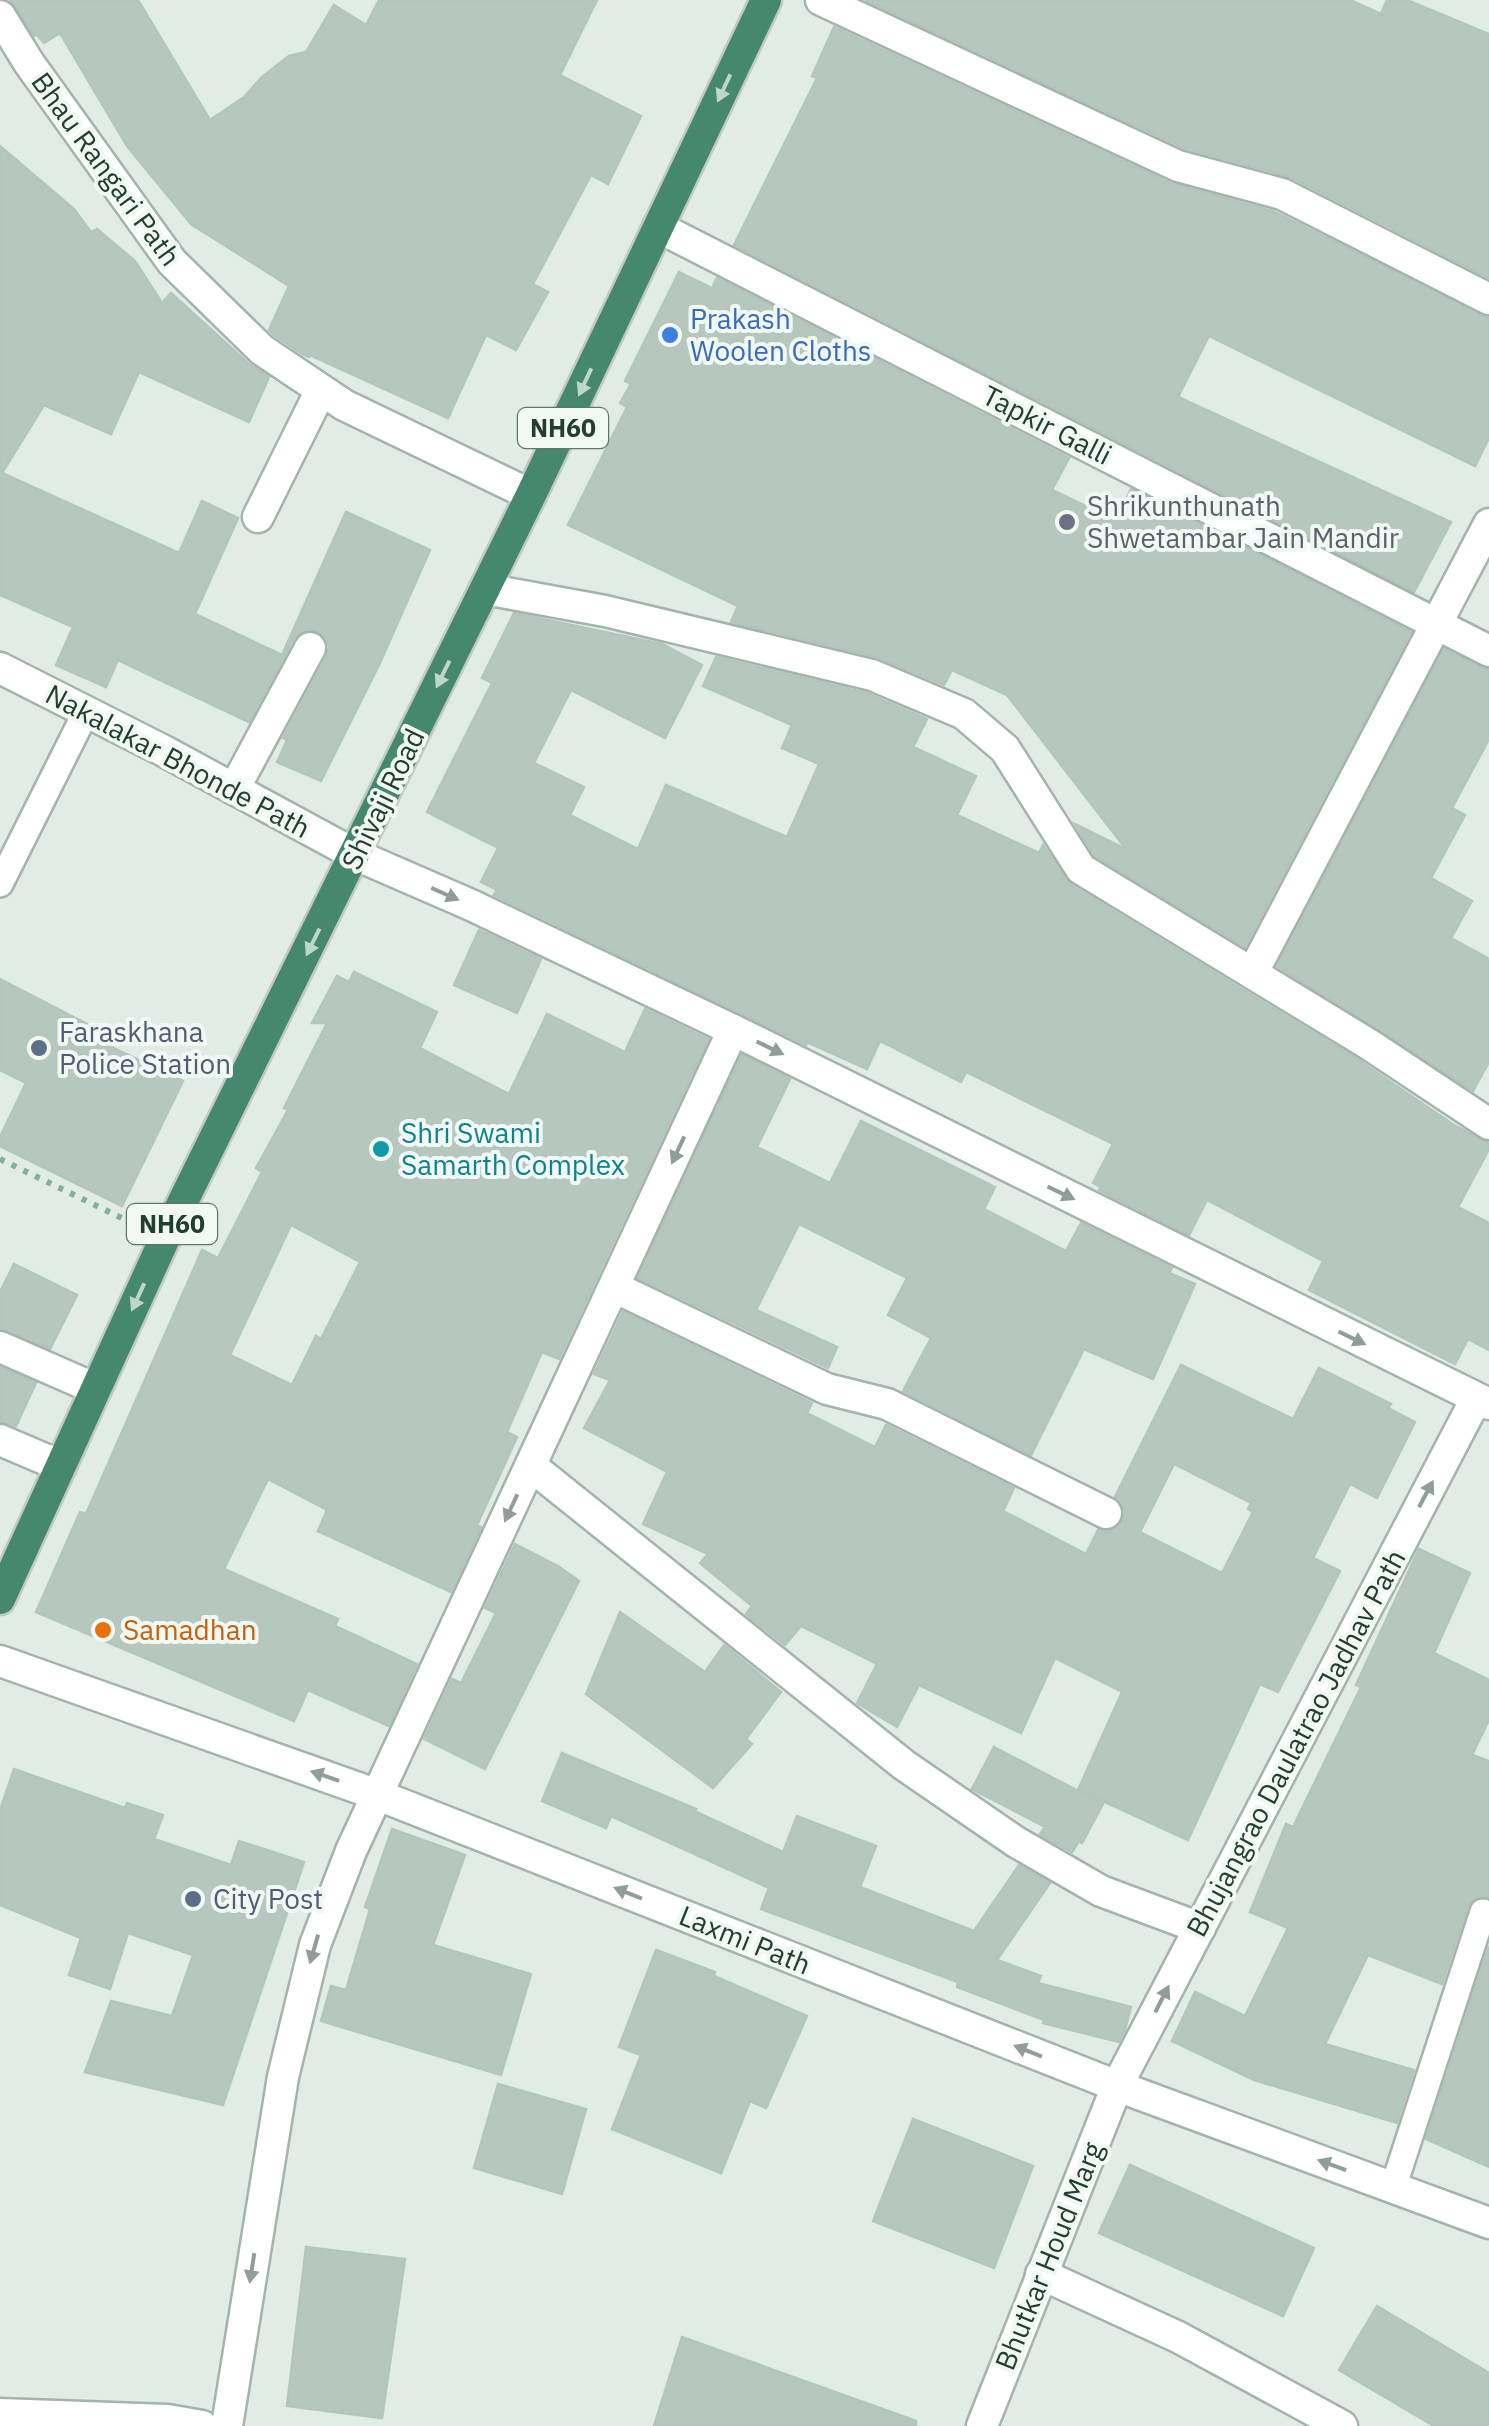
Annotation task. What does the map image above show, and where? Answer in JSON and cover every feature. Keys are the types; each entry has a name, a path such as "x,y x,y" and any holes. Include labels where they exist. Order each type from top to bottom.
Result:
{"highway":[{"name":"Shivaji Road","path":"0,1599 165,1238 531,495 766,0"}],"street":[{"path":"821,0 1178,166 1282,194 1489,299"},
{"name":"Bhau Rangari Path","path":"0,16 29,63 172,262 262,350 344,405 531,495"},
{"name":"Tapkir Galli","path":"658,227 1489,651"},
{"path":"258,517 322,390"},
{"path":"1252,972 1489,524"},
{"path":"485,589 605,611 872,675 964,714 1004,749 1081,869 1252,972 1489,1124"},
{"path":"234,788 310,648"},
{"name":"Nakalakar Bhonde Path","path":"0,668 356,855 734,1030 1482,1402"},
{"path":"227,2426 283,2077 315,1945 350,1851 734,1030"},
{"path":"614,1287 827,1389 887,1404 1106,1513"},
{"path":"0,1347 96,1389"},
{"name":"Bhujangrao Daulatrao Jadhav Path","path":"1117,2086 1482,1402"},
{"path":"0,1440 60,1466"},
{"path":"531,1466 963,1808 1101,1892 1200,1928"},
{"name":"Laxmi Path","path":"0,1661 378,1795 1117,2086 1489,2223"},
{"name":"Bhutkar Houd Marg","path":"982,2426 1117,2086"},
{"path":"1040,2274 1178,2337 1342,2426"},
{"path":"0,2414 168,2420 202,2426"}],"lane":[{"path":"0,884 86,712"},
{"path":"1393,2188 1483,1912"}],"path":[{"path":"0,1159 165,1238"}],"building":[{"path":"10,0 138,0 210,120 244,97 289,56 306,52 334,5 366,25 379,0 597,0 560,75 641,116 608,184 591,175 533,284 548,292 516,350 486,335 448,418 302,354 274,335 269,330 289,286 191,224 127,146 60,33 44,43 34,36"},
{"path":"865,0 1350,0 1381,14 1387,0 1407,0 1489,34 1489,278 1290,177 1184,148"},
{"path":"834,27 1170,183 1275,212 1489,318 1489,438 1475,466 1209,336 1178,397 1451,522 1414,592 734,245 817,78 812,76"},
{"path":"0,146 74,209 91,232 97,229 135,261 162,303 171,293 249,364 269,377 249,422 139,372 111,434 44,405 2,473 179,553 202,501 238,518 195,614 282,655 346,512 430,550 321,781 277,762 287,740 283,738 327,656 329,646 320,632 308,629 294,638 249,722 118,660 106,687 56,665 73,627 0,595"},
{"path":"679,272 712,288 717,278 1069,458 1052,490 1117,521 1131,489 1411,632 1245,947 1094,855 1075,824 1126,849 1007,695 952,670 944,685 877,657 731,622 738,606 568,525 627,407 620,403 631,384 625,381"},
{"path":"514,613 662,644 702,665 665,738 571,690 534,763 584,787 570,815 638,849 666,785 787,837 819,764 782,748 792,725 703,686 716,657 866,693 927,719 913,747 976,776 957,815 1039,853 1043,845 1071,885 1360,1061 1454,1125 1489,1143 1458,1207 1489,1223 1489,1350 1468,1339 1455,1364 1309,1290 1323,1261 1207,1200 1189,1235 1099,1190 1101,1187 1093,1183 1113,1144 966,1072 961,1082 880,1041 867,1069 807,1042 806,1045 494,895 497,890 481,882 498,848 427,812 492,683 482,678"},
{"path":"1444,649 1489,670 1489,739 1452,808 1465,815 1431,878 1472,901 1451,938 1489,959 1489,1062 1473,1091 1277,966"},
{"path":"479,930 541,959 517,1013 454,985"},
{"path":"354,972 437,1012 420,1048 509,1094 547,1014 625,1052 645,1009 708,1039 559,1359 542,1352 507,1432 517,1437 451,1592 318,1531 327,1510 268,1479 224,1569 338,1619 335,1626 417,1664 389,1726 308,1690 294,1721 36,1612 80,1512 86,1514 202,1250 218,1258 262,1172 256,1168 288,1110 284,1108 327,1023 312,1023 337,976 349,982","holes":["291,1225 360,1262 321,1339 316,1336 292,1385 230,1355"]},
{"path":"0,979 89,1025 84,1034 183,1081 122,1206 0,1146 0,1137 26,1083 0,1070"},
{"path":"742,1055 790,1079 757,1147 830,1183 861,1121 995,1187 984,1209 1066,1251 1081,1223 1172,1268 1169,1273 1195,1284 1153,1379 1084,1349 1031,1455 903,1391 931,1338 888,1315 907,1278 799,1224 756,1310 837,1347 828,1368 638,1278"},
{"path":"14,1264 77,1295 50,1349 0,1329 0,1292"},
{"path":"623,1312 812,1403 807,1413 875,1447 886,1425 1014,1488 1003,1511 1086,1554 1098,1530 1108,1532 1122,1522 1125,1511 1115,1497 1181,1365 1293,1419 1319,1368 1391,1404 1388,1408 1415,1422 1377,1498 1350,1484 1313,1558 1340,1571 1278,1692 1260,1684 1188,1840 1078,1790 1122,1692 1055,1658 1021,1733 919,1685 897,1727 857,1703 877,1664 801,1626 785,1645 746,1614 752,1606 700,1563 708,1554 643,1524 667,1472 584,1428 610,1380 594,1374","holes":["1174,1464 1251,1503 1248,1509 1253,1512 1222,1573 1140,1532"]},
{"path":"0,1367 36,1383 16,1426 0,1422"},
{"path":"515,1544 579,1581 485,1769 424,1739 452,1679 461,1683 496,1613 485,1608"},
{"path":"1419,1549 1470,1573 1434,1653 1489,1680 1489,1720 1472,1755 1489,1761 1489,1897 1479,1896 1468,1906 1442,1984 1368,1955 1325,2044 1414,2070 1397,2123 1254,2080 1172,2041 1195,1992 1245,2016 1288,1928 1250,1912 1286,1824 1293,1827 1361,1687 1356,1685"},
{"path":"620,1612 705,1672 724,1645 781,1692 746,1739 752,1744 713,1788 586,1694"},
{"path":"994,1747 1103,1804 1082,1843 1079,1841 1072,1852 1040,1834 1045,1827 972,1789"},
{"path":"562,1753 696,1809 783,1852 797,1816 876,1846 860,1887 974,1931 1019,1865 1050,1883 997,1960 1041,1976 1038,1983 1131,2007 1119,2042 1043,2023 1044,2020 957,1987 958,1982 761,1909 769,1888 611,1816 606,1828 542,1801"},
{"path":"14,1769 125,1808 127,1803 163,1815 154,1839 231,1865 239,1841 304,1862 223,2105 85,2072 111,2001 172,2016 193,1955 128,1933 110,1989 69,1975 81,1938 0,1905 0,1810"},
{"path":"392,1829 465,1855 433,1945 531,1974 501,2075 321,2021 331,1986 346,1990 370,1909 365,1907"},
{"path":"1489,1946 1489,2167 1426,2139"},
{"path":"656,1950 715,1972 714,1976 807,2016 766,2108 750,2101 721,2173 612,2129 641,2055 619,2047"},
{"path":"498,2084 586,2109 562,2194 474,2168"},
{"path":"913,2119 1033,2166 994,2268 873,2221"},
{"path":"1130,2165 1314,2248 1283,2316 1099,2233"},
{"path":"306,2247 405,2259 382,2418 287,2406"},
{"path":"1377,2306 1489,2373 1489,2426 1434,2426 1339,2370"},
{"path":"682,2337 916,2421 916,2426 654,2426"}],"place":[{"name":"Prakash Woolen Cloths","path":"670,335"},
{"name":"Shrikunthunath Shwetambar Jain Mandir","path":"1067,522"},
{"name":"Faraskhana Police Station","path":"39,1048"},
{"name":"Shri Swami Samarth Complex","path":"381,1149"},
{"name":"Samadhan","path":"103,1630"},
{"name":"City Post","path":"193,1899"}]}
